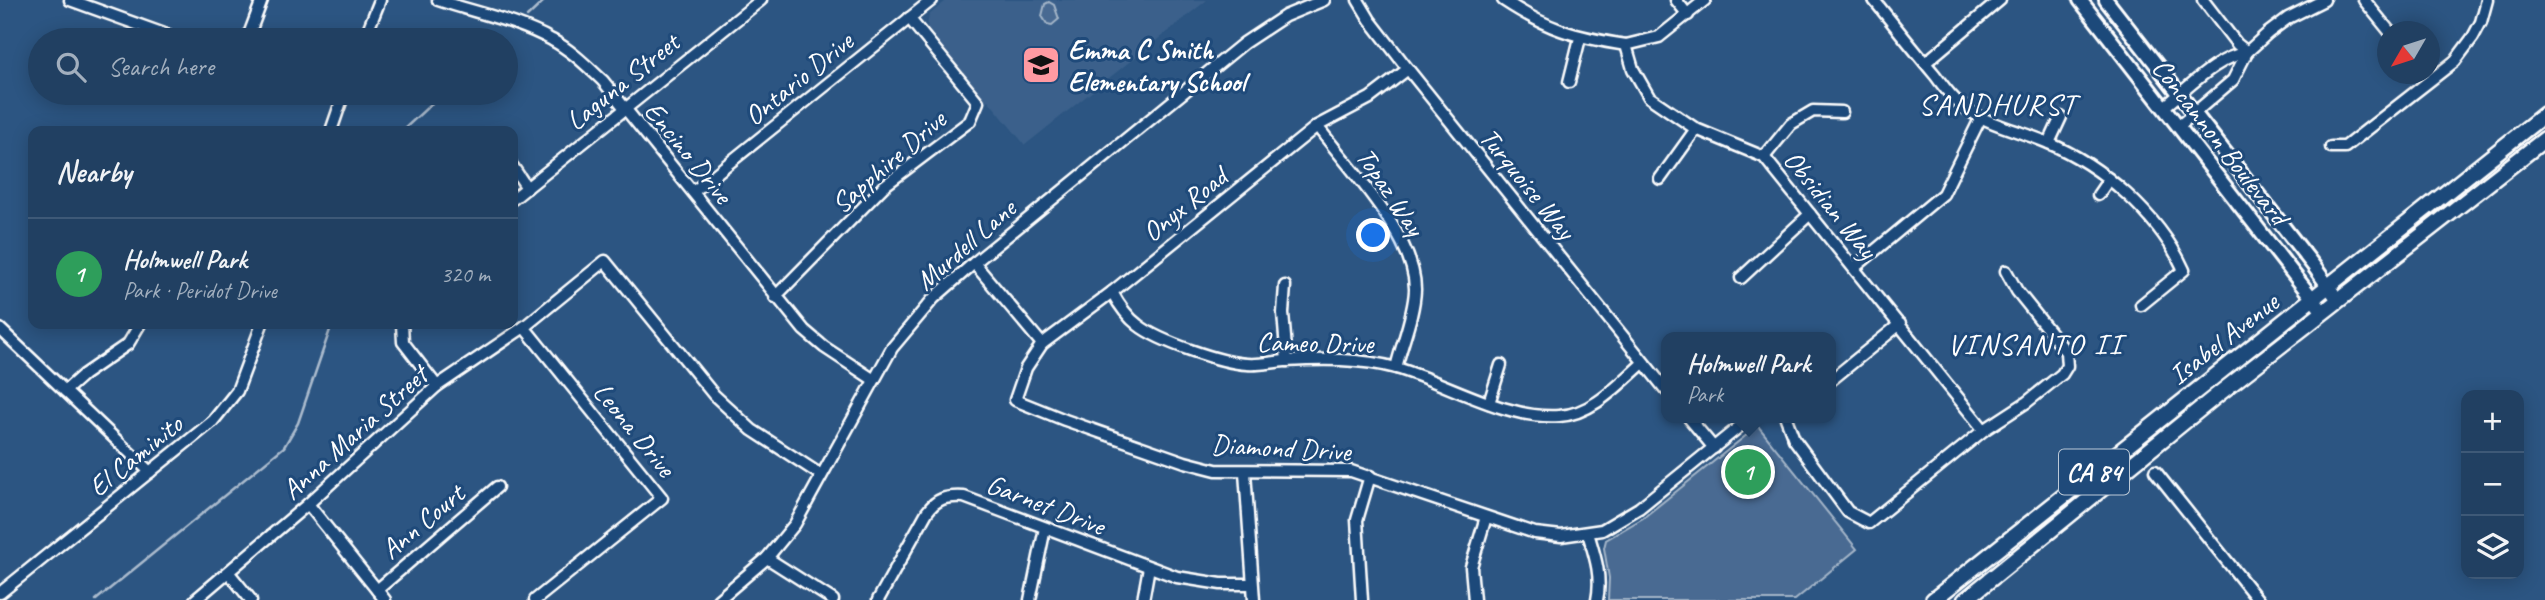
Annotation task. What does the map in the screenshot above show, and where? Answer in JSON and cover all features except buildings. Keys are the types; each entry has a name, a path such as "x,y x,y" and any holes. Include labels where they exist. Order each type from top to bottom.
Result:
{"highway":[{"name":"Isabel Avenue","path":"1933,600 2545,114"},
{"name":"Isabel Avenue","path":"1965,600 2216,396 2545,139"}],"main road":[{"name":"Concannon Boulevard","path":"2080,0 2323,312"},
{"name":"Concannon Boulevard","path":"2106,0 2338,300"}],"street":[{"path":"70,0 148,28"},
{"path":"252,28 262,0"},
{"path":"369,28 380,0"},
{"name":"Encino Drive","path":"438,0 473,5 554,41 596,75 804,330 824,347 874,380"},
{"name":"Laguna Street","path":"518,195 624,107 761,0"},
{"name":"Ontario Drive","path":"693,192 932,0"},
{"name":"Murdell Lane","path":"718,600 767,558 795,524 892,348 934,298 1251,38 1285,16 1324,0"},
{"name":"Turquoise Way","path":"1358,0 1408,69 1661,384"},
{"path":"1503,0 1534,21 1580,38 1626,45 1659,37 1704,0"},
{"path":"1676,0 1688,15"},
{"path":"1874,0 1958,103 1981,117 2049,143 2124,190 2177,253 2184,270 2141,305"},
{"path":"1925,63 2000,0"},
{"path":"2203,0 2237,44 2247,52"},
{"path":"2179,126 2233,80 2247,52 2288,18 2324,0"},
{"path":"2364,0 2381,21"},
{"path":"2440,69 2462,54 2481,22 2487,0"},
{"name":"Sapphire Drive","path":"775,297 884,186 970,121 978,102 909,18"},
{"path":"1569,82 1580,38"},
{"name":"Obsidian Way","path":"1626,45 1633,69 1649,97 1696,129 1764,157 1984,430"},
{"path":"2164,107 2211,68 2234,55 2247,52"},
{"name":"Onyx Road","path":"1015,400 1026,368 1042,344 1112,292 1317,126 1370,98 1408,69"},
{"path":"2331,147 2344,147 2420,84"},
{"path":"332,126 337,105"},
{"path":"1764,157 1791,124 1813,111 1842,112"},
{"path":"1854,268 1943,194 1981,117"},
{"path":"2049,143 2061,117"},
{"name":"Topaz Way","path":"1317,126 1387,217 1406,247 1415,287 1396,368"},
{"path":"1660,179 1696,129"},
{"path":"518,174 527,188"},
{"path":"2098,195 2109,179"},
{"path":"1741,278 1810,214"},
{"name":"Anna Maria Street","path":"195,600 308,504 437,386 524,327 605,261 714,395 752,430 821,475"},
{"path":"974,263 1042,344"},
{"path":"1788,423 1794,439 1848,512 1869,523 1984,430 2040,392 2066,370 2068,362 2063,348 2017,291 2006,271"},
{"path":"1285,286 1283,313 1287,361"},
{"name":"Cameo Drive","path":"1112,292 1124,313 1148,332 1216,358 1247,364 1345,360 1396,368 1489,403 1533,415 1560,416 1579,411 1602,399 1643,363"},
{"path":"1836,376 1900,324"},
{"name":"Leona Drive","path":"524,327 662,498 535,600"},
{"path":"0,329 150,472"},
{"path":"65,391 128,344 137,329"},
{"name":"El Caminito","path":"0,593 213,421 237,391 260,329"},
{"path":"402,329 403,342 437,386"},
{"path":"1489,403 1501,365"},
{"name":"Diamond Drive","path":"1015,400 1185,462 1216,470 1350,471 1535,533 1561,536 1602,530 1639,508 1745,423"},
{"path":"1693,423 1714,448"},
{"path":"2155,471 2258,600"},
{"path":"1245,472 1254,600"},
{"path":"1362,600 1357,520 1370,476"},
{"name":"Ann Court","path":"377,590 497,487"},
{"name":"Garnet Drive","path":"878,600 927,512 935,501 943,497 964,497 1149,567 1192,580 1252,584"},
{"path":"308,504 385,600"},
{"path":"1474,600 1471,567 1486,517"},
{"path":"1030,600 1045,528"},
{"path":"1588,533 1597,559 1600,585 1597,600"},
{"path":"767,558 833,600"},
{"path":"1143,600 1149,567"},
{"path":"229,573 251,600"}],"shaded area":[{"name":"Emma C Smith Elementary School","path":"947,0 1207,0 1025,145 988,100 985,102 927,27 929,15"},
{"path":"1049,2 1054,5 1059,19 1052,25 1047,24 1042,16 1045,4"},
{"path":"1758,426 1857,549 1795,600 1608,600 1609,578 1604,548 1606,540 1643,518"}],"waterway":[{"path":"527,17 545,0"},
{"path":"407,126 430,105"},
{"path":"96,600 284,447 298,423 330,329"}],"place":[{"name":"Emma C Smith Elementary School","path":"1041,65"},
{"name":"Holmwell Park","path":"1748,472"}],"district":[{"name":"SANDHURST","path":"1998,104"},
{"name":"VINSANTO II","path":"2035,344"}]}
